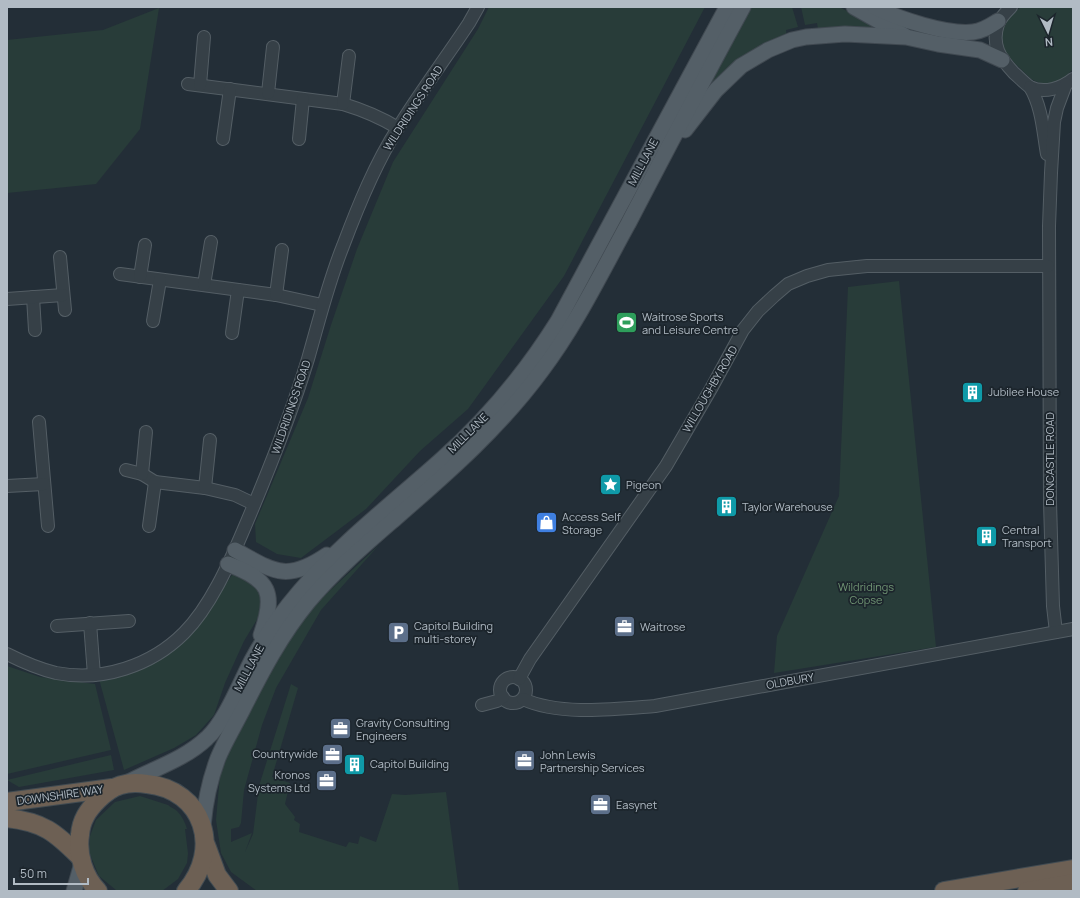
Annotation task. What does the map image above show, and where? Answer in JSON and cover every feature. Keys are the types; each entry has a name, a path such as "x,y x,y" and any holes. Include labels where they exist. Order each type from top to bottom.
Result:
{"highway":[{"name":"DOWNSHIRE WAY","path":"10,799 119,786 153,784 176,792 183,797 194,810 204,834 217,875 229,891"},
{"path":"98,891 87,874 81,860 79,837 82,822 87,812 93,805 119,786"},
{"name":"DOWNSHIRE WAY","path":"7,818 29,821 44,827 61,839 81,860"},
{"path":"186,891 199,871 204,854 204,834"},
{"path":"944,891 1023,885 1068,877"}],"main road":[{"name":"MILL LANE","path":"119,786 179,757 207,738 221,720 253,659 274,625 300,591 324,564 468,434 509,389 542,346 558,321 727,7"},
{"name":"MILL LANE","path":"204,834 208,792 219,755 281,638 308,602 360,549 461,460 499,423 524,395 547,364 580,312 743,7"},
{"path":"854,7 906,37"},
{"path":"875,7 902,19 939,28 968,32 986,29 998,21"},
{"path":"901,7 919,23"},
{"path":"660,162 716,90 741,66 768,50 792,40 816,35 854,34 906,37 938,44 980,50 1002,60"},
{"path":"235,550 271,569 282,572 297,571 320,560 354,536"},
{"path":"228,564 246,571 258,578 262,582 267,593 269,606 267,618 253,659"},
{"path":"74,891 81,860"}],"street":[{"name":"WILDRIDINGS ROAD","path":"7,654 28,664 68,675 94,675 115,672 138,664 175,642 198,617 206,605 235,550 286,426 308,359 322,305 342,248 381,158 398,128 469,23 478,7"},
{"path":"1011,7 998,21 996,31 996,42 1002,60 1030,87 1046,90 1056,88 1069,81"},
{"path":"204,37 194,84 343,104 378,116 398,128"},
{"path":"268,93 273,47"},
{"path":"343,104 349,56"},
{"name":"DONCASTLE ROAD","path":"1056,632 1053,606 1050,502 1048,266 1050,173 1056,108 1069,81"},
{"name":"DONCASTLE ROAD","path":"1030,87 1041,112 1050,173"},
{"path":"223,139 230,89"},
{"path":"298,139 303,99"},
{"path":"204,286 211,242"},
{"path":"140,277 145,245"},
{"path":"276,295 282,250"},
{"path":"60,257 65,310"},
{"name":"WILLOUGHBY ROAD","path":"519,679 530,659 666,466 743,330 758,311 784,287 796,280 820,272 867,266 1048,266"},
{"path":"120,274 276,295 322,305"},
{"path":"154,321 160,280"},
{"path":"232,333 238,290"},
{"path":"7,299 63,295"},
{"path":"33,297 35,330"},
{"path":"39,422 48,526"},
{"path":"142,474 146,432"},
{"path":"204,488 210,440"},
{"path":"126,470 142,474 155,482 204,488 235,495 254,504"},
{"path":"148,526 155,482"},
{"path":"7,486 44,484"},
{"path":"57,626 129,621"},
{"path":"90,623 94,675"},
{"path":"1056,632 1073,629"},
{"name":"OLDBURY","path":"523,699 556,708 603,709 655,706 1056,632"},
{"path":"511,678 522,681 526,688 523,699 517,703 513,703 509,702 503,697 500,689 504,682 511,678"},
{"path":"482,705 496,701 503,697"}],"green space":[{"path":"489,7 705,7 564,276 468,409 420,451 366,509 301,558 277,554 256,542 255,524 308,398 357,249 393,162 478,29"},
{"path":"749,7 792,7 798,27 786,30 787,37 695,113"},
{"path":"801,7 839,7 877,28 818,29 817,23 805,25"},
{"path":"1021,7 1073,7 1073,69 1059,81 1043,84 1031,79 1006,53 1002,45 1002,29 1007,20"},
{"path":"159,8 140,129 96,184 7,193 7,40 103,30"},
{"name":"Wildridings Copse","path":"899,281 936,647 774,673 777,636 839,496 848,287"},
{"path":"379,545 321,610 276,688 262,725 244,790 241,823 239,827 231,829 231,842 252,833 245,852 253,834 259,786 291,684 298,688 272,777 290,783 285,804 295,817 294,820 300,824 299,832 346,847 349,842 358,844 360,836 376,842 392,794 405,795 446,792 459,891 257,891 231,872 221,853 216,820 220,775 241,722 280,653 311,608"},
{"path":"234,572 259,585 264,608 244,641 225,683 214,715 196,735 174,748 124,770 99,679 137,669 213,603"},
{"path":"7,666 40,677 95,684 111,750 7,774"},
{"path":"111,755 114,770 19,787 7,780"},
{"path":"140,796 168,805 176,810 183,819 187,829 185,829 188,853 187,863 178,879 162,891 116,890 99,876 89,852 90,836 96,820 115,802"}],"place":[{"name":"Waitrose Sports and Leisure Centre","path":"627,323"},
{"name":"Jubilee House","path":"972,392"},
{"name":"Pigeon","path":"611,485"},
{"name":"Taylor Warehouse","path":"726,507"},
{"name":"Access Self Storage","path":"546,523"},
{"name":"Central Transport","path":"986,536"},
{"name":"Waitrose","path":"625,627"},
{"name":"Capitol Building multi-storey","path":"398,632"},
{"name":"Gravity Consulting Engineers","path":"340,729"},
{"name":"Countrywide","path":"333,754"},
{"name":"John Lewis Partnership Services","path":"524,761"},
{"name":"Capitol Building","path":"354,764"},
{"name":"Kronos Systems Ltd","path":"326,781"},
{"name":"Easynet","path":"601,805"}]}
